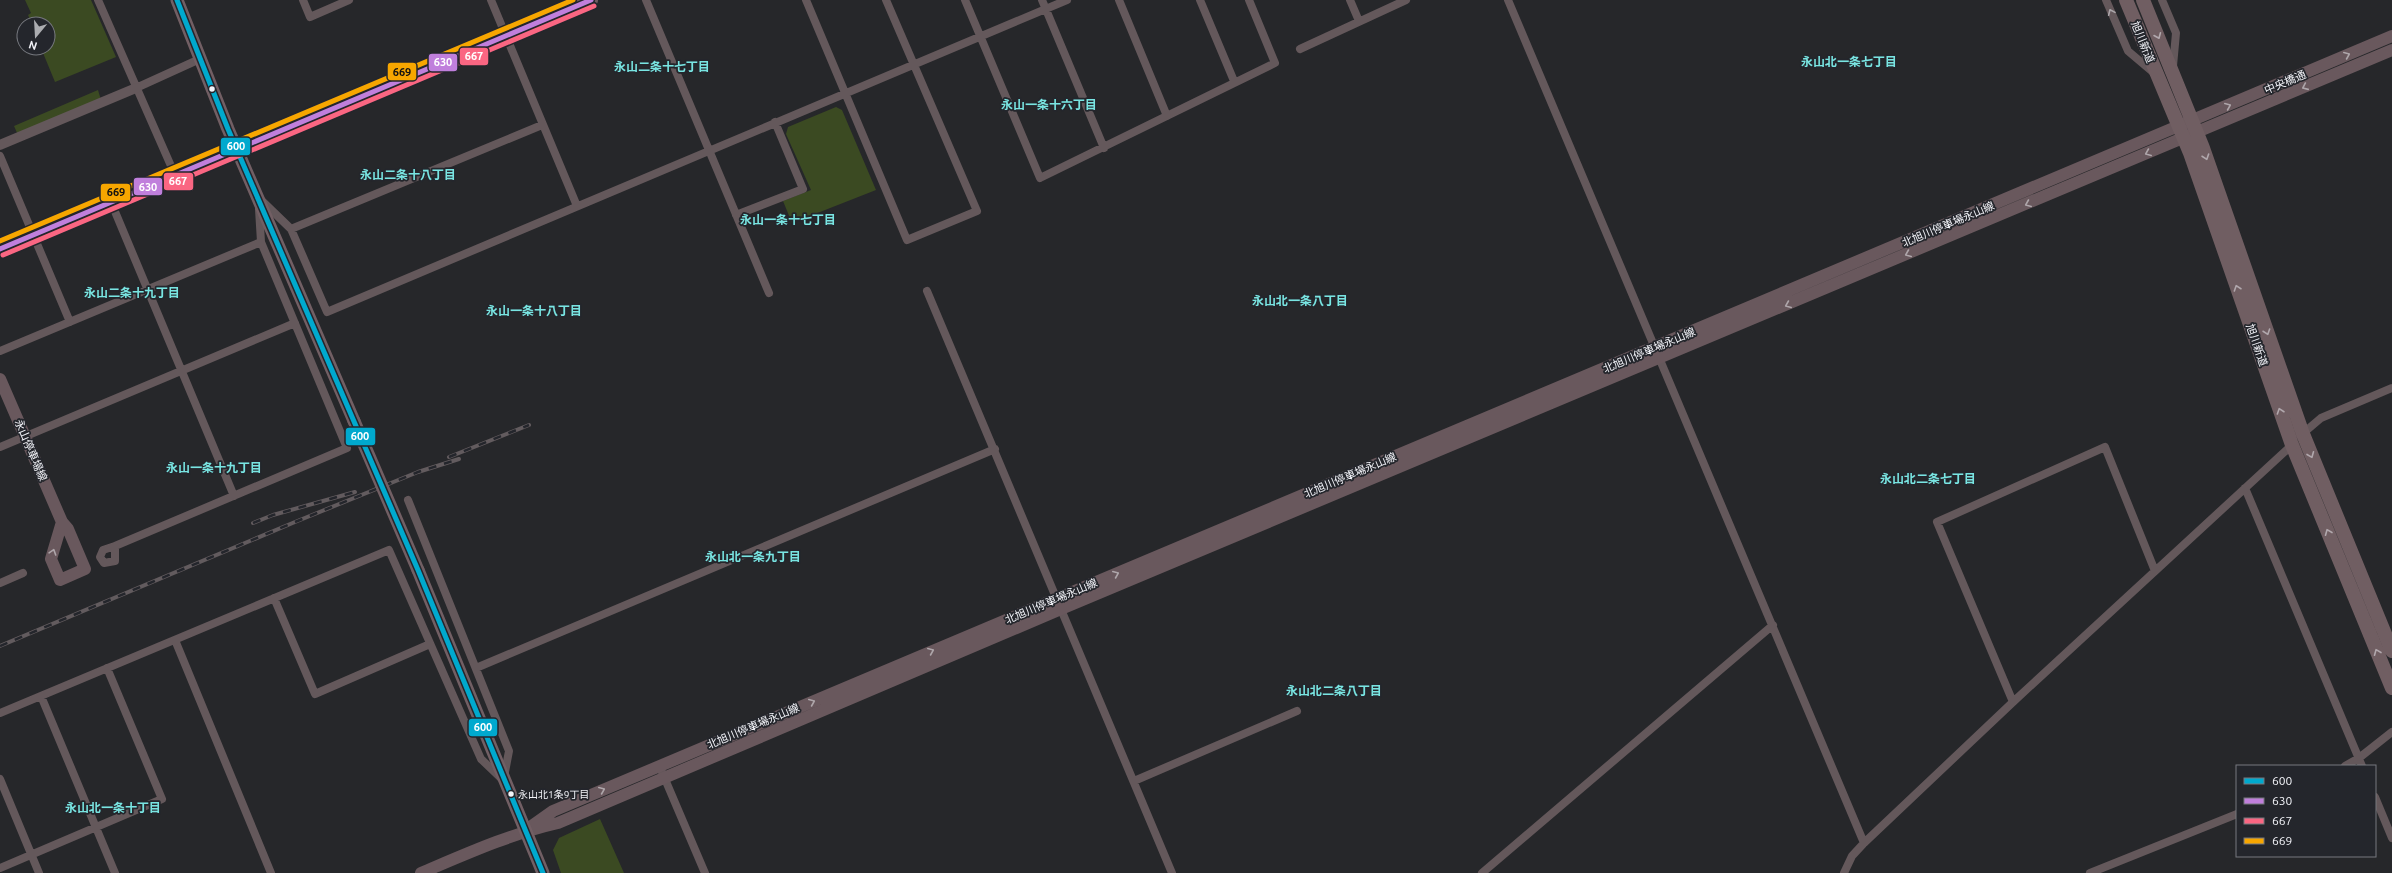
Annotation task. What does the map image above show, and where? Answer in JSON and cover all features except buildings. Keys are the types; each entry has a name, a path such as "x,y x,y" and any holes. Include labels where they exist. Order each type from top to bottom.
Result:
{"highway":[{"path":"0,249 506,37 571,4 591,0"},
{"name":"旭川新道","path":"2126,0 2157,77 2188,130 2303,434 2392,651"},
{"name":"旭川新道","path":"2143,0 2172,71 2188,130 2292,445 2392,688"}],"main road":[{"path":"177,0 238,149 418,570 543,873"},
{"name":"中央橋通","path":"2188,130 2392,36"},
{"name":"中央橋通","path":"2188,130 2392,50"},
{"name":"北旭川停車場永山線","path":"525,831 553,811 659,766 1059,604 2188,130"},
{"name":"永山停車場線","path":"0,379 62,522"},
{"name":"北旭川停車場永山線","path":"421,873 525,831 558,823 665,778 1059,604"}],"street":[{"path":"98,0 175,175"},
{"path":"303,0 310,17 349,0"},
{"path":"491,0 577,206"},
{"path":"646,0 770,293"},
{"path":"806,0 907,240 977,211 886,0"},
{"path":"964,0 1040,178 1104,148 1234,81 1275,63 1249,0"},
{"path":"1042,0 1104,148"},
{"path":"259,198 291,229 327,312 845,92 1066,0"},
{"path":"1119,0 1167,116"},
{"path":"1200,0 1234,81"},
{"path":"1350,0 1358,21"},
{"path":"1300,49 1406,0"},
{"path":"1508,0 1864,843"},
{"path":"2106,0 2128,51 2157,77"},
{"path":"2162,0 2176,33 2172,71"},
{"path":"0,145 136,88 202,58"},
{"path":"736,215 803,189 775,122"},
{"path":"291,229 542,125"},
{"path":"0,156 70,322"},
{"path":"114,546 347,448 261,242 259,198"},
{"path":"111,202 234,496"},
{"path":"0,351 261,242"},
{"path":"927,291 995,449 1172,873"},
{"path":"0,447 295,323"},
{"path":"1844,873 1852,856 1864,843 2013,702 2321,418 2392,388"},
{"path":"2013,702 1937,522 2105,448 2155,571"},
{"path":"476,668 995,449"},
{"path":"2245,488 2360,762"},
{"path":"408,500 509,751 504,780"},
{"path":"0,713 389,550 481,759 504,780"},
{"path":"0,582 24,573"},
{"path":"274,598 315,694 430,644"},
{"path":"1482,873 1773,626"},
{"path":"175,640 271,873"},
{"path":"0,868 162,799 107,668"},
{"path":"41,696 116,873"},
{"path":"1134,781 1297,711"},
{"path":"2349,765 2360,762 2392,732"},
{"path":"659,766 705,873"},
{"path":"0,779 39,873"},
{"path":"2376,799 2392,838"},
{"path":"2090,873 2236,814"}],"green space":[{"path":"25,0 91,0 116,57 55,82 44,56 56,56 56,16 28,16 31,13"},
{"path":"98,90 101,100 18,135 14,126"},
{"path":"836,107 842,110 876,190 792,223 783,201 811,190 786,134 788,127"},
{"path":"600,819 624,873 561,873 553,850 559,838"}],"railway":[{"path":"449,457 529,425"},
{"path":"0,646 295,522 418,472 459,459"},
{"path":"253,523 273,515 355,492"}],"transit line":[{"name":"600","path":"177,0 228,129 418,570 543,873"},
{"name":"669","path":"0,241 573,0"},
{"name":"630","path":"0,249 591,0"},
{"name":"667","path":"3,255 594,6"}],"place":[{"name":"永山北1条9丁目","path":"511,794"}],"district":[{"name":"永山北一条七丁目","path":"1849,62"},
{"name":"永山二条十七丁目","path":"662,67"},
{"name":"永山一条十六丁目","path":"1049,105"},
{"name":"永山二条十八丁目","path":"408,175"},
{"name":"永山一条十七丁目","path":"788,220"},
{"name":"永山二条十九丁目","path":"132,293"},
{"name":"永山北一条八丁目","path":"1300,301"},
{"name":"永山一条十八丁目","path":"534,311"},
{"name":"永山一条十九丁目","path":"214,468"},
{"name":"永山北二条七丁目","path":"1928,479"},
{"name":"永山北一条九丁目","path":"753,557"},
{"name":"永山北二条八丁目","path":"1334,691"},
{"name":"永山北一条十丁目","path":"113,808"}]}
